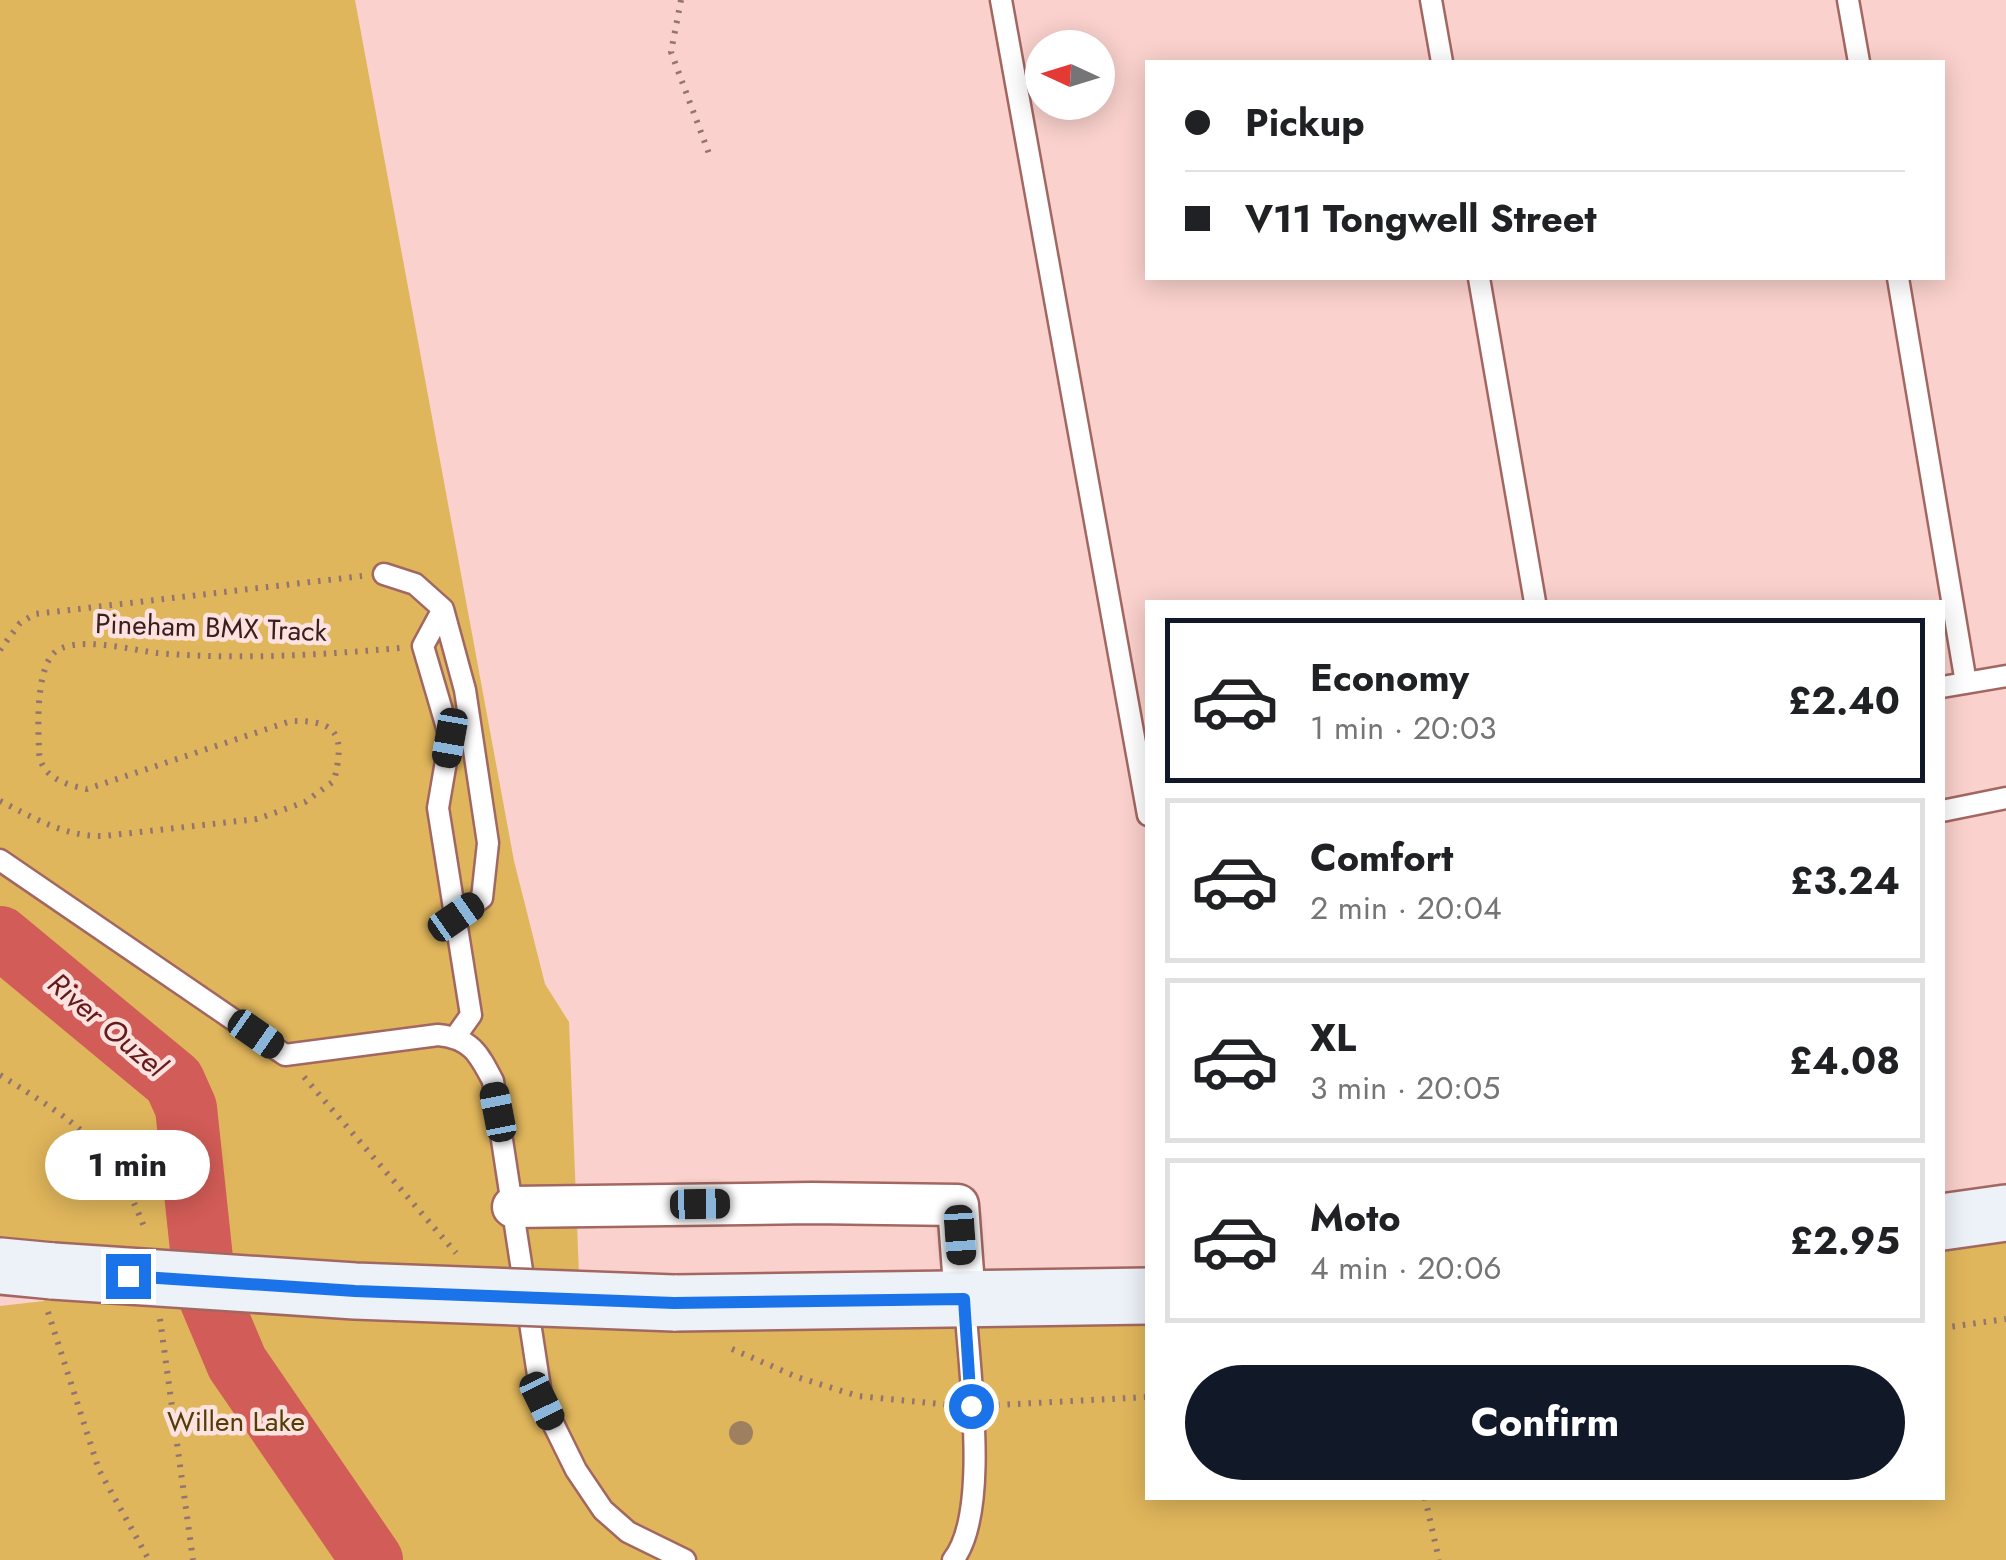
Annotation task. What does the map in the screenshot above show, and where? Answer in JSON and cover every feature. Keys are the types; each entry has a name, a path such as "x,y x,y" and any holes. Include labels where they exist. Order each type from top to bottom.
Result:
{"street":[{"path":"513,1207 812,1202 958,1205 964,1299"},
{"path":"1945,1222 2006,1213"},
{"path":"32,1279 674,1303 1145,1296"}],"lane":[{"path":"1001,0 1145,798"},
{"path":"1431,0 1442,60"},
{"path":"1848,0 1860,60"},
{"path":"1479,280 1536,600"},
{"path":"1898,280 1966,683"},
{"path":"384,574 415,584 443,609 464,690 488,843 482,898 456,917"},
{"path":"443,609 423,646 450,738 438,808 471,1016 456,1036"},
{"path":"1945,686 2006,676"},
{"path":"1945,810 2006,798"},
{"path":"0,860 285,1055 438,1035 456,1036 482,1058 493,1082 542,1401 576,1470 603,1510 628,1532 685,1560"},
{"path":"953,1560 962,1549 974,1501 964,1299"}],"path":[{"path":"681,0 671,52 711,159"},
{"name":"Pineham BMX Track","path":"0,650 20,623 35,614 384,574"},
{"name":"Pineham BMX Track","path":"0,800 59,830 81,836 104,836 257,819 305,802 334,781 341,754 335,733 318,720 290,722 87,789 61,784 39,758 38,709 46,668 53,654 68,645 158,653 289,657 423,646"},
{"path":"285,1055 462,1262"},
{"path":"32,1279 100,1470 149,1560"},
{"path":"1945,1328 2006,1319"},
{"path":"725,1347 858,1396 920,1404 971,1406 1145,1397"},
{"path":"1425,1500 1438,1560"}],"green space":[{"name":"Willen Lake","path":"0,0 355,0 514,861 545,984 569,1022 580,1300 1145,1315 1145,1500 1945,1500 1945,1244 2006,1236 2006,1560 0,1560 0,1306 44,1301 52,1271 0,1266"}],"waterway":[{"name":"River Ouzel","path":"0,937 174,1081 186,1108 205,1287 237,1363 372,1560"}],"route":[{"path":"128,1276 355,1291 674,1303 964,1299 971,1406"}]}
